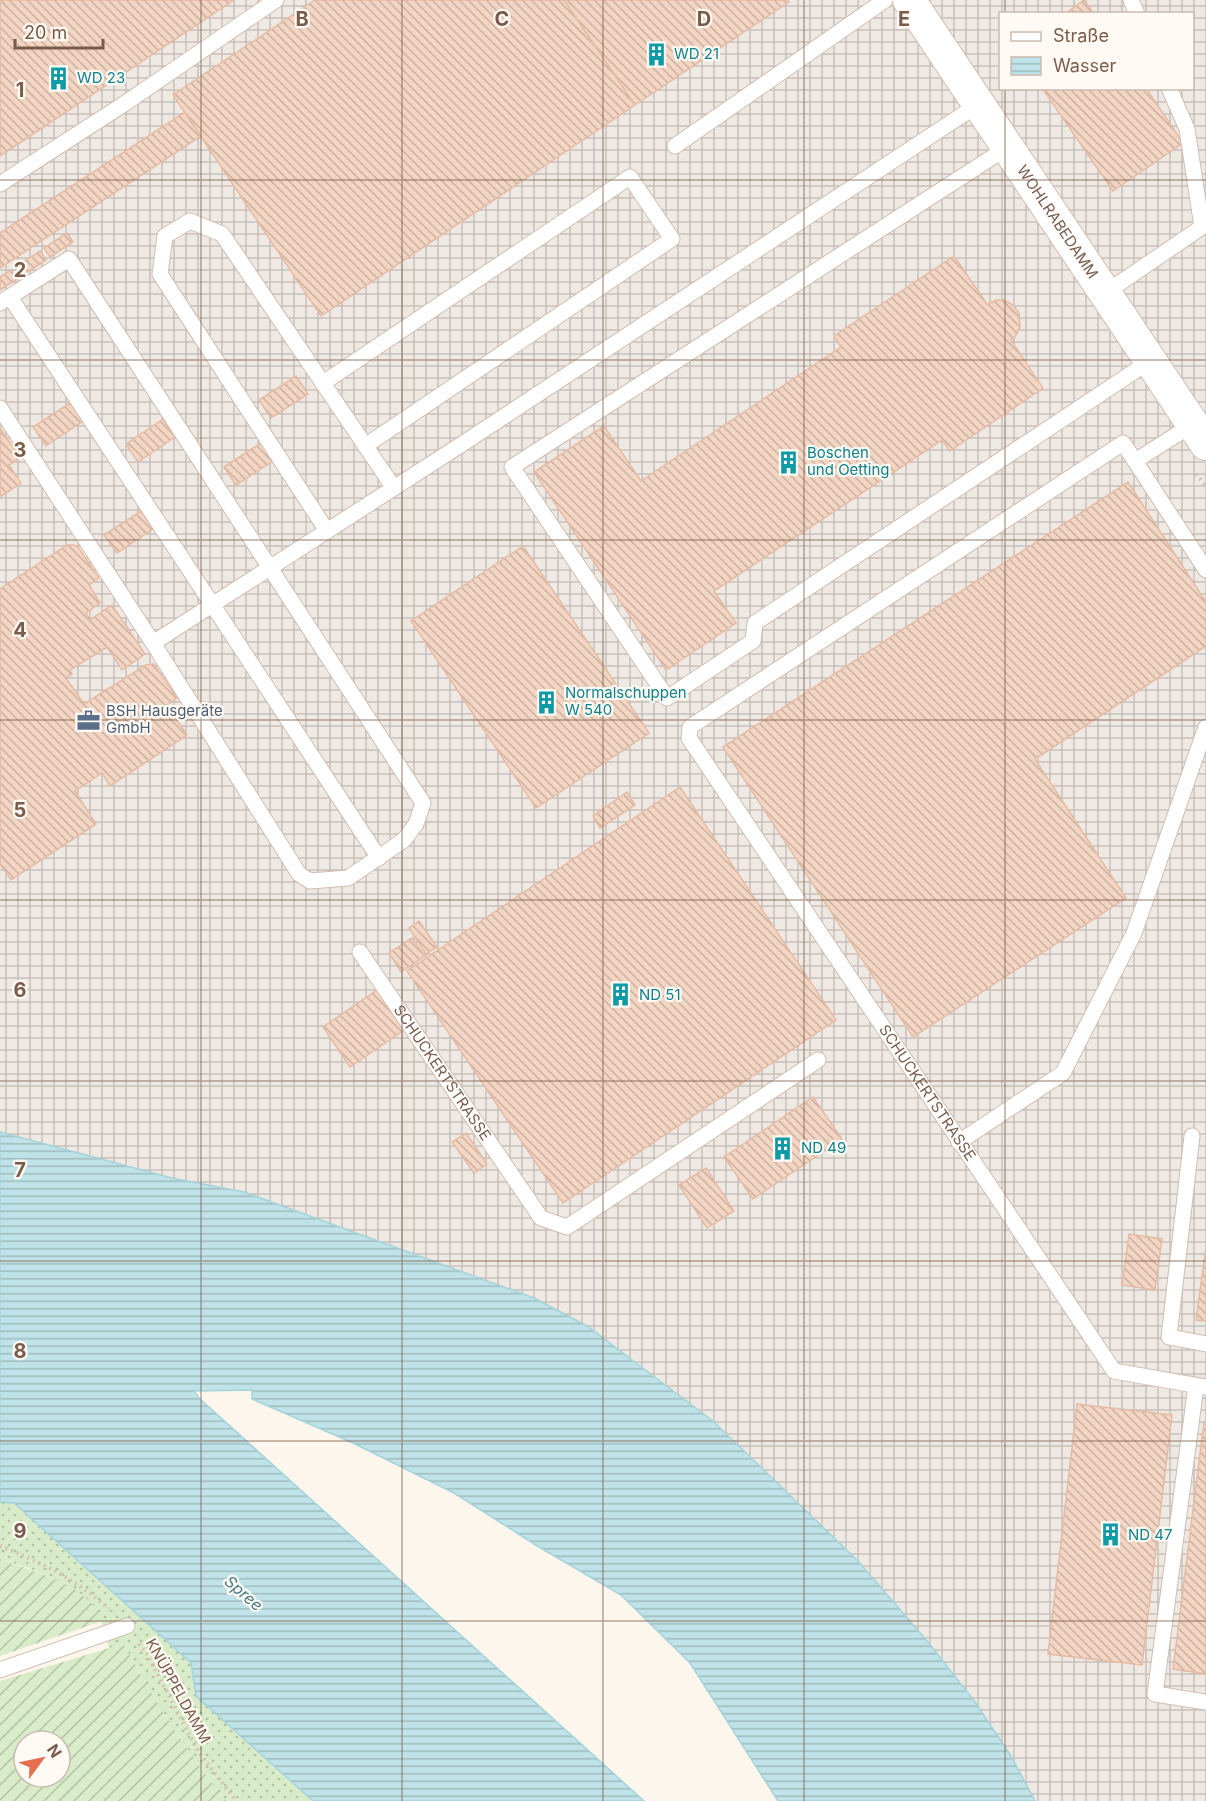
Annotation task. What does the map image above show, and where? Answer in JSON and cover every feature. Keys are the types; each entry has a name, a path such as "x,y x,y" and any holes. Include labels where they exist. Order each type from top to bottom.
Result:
{"street":[{"name":"WOHLRABEDAMM","path":"909,0 1199,434"}],"lane":[{"path":"0,184 124,104 276,0"},
{"path":"675,146 885,0"},
{"path":"1105,293 1202,227 1187,129 1170,90"},
{"path":"153,643 394,488 979,104"},
{"path":"1008,147 512,466 667,698 753,641 755,623 1150,361"},
{"path":"323,383 630,177 672,239 365,446"},
{"path":"327,531 160,274 165,236 189,221 222,234 394,488"},
{"path":"0,408 153,643 299,874 310,881 348,878 379,858 404,840 416,824 423,803 69,259 5,300 212,605 379,858"},
{"path":"1199,434 1135,461 1206,570"},
{"name":"SCHUCKERTSTRASSE","path":"1135,461 1123,443 690,727 689,738 1114,1371 1201,1387"},
{"path":"959,1142 1063,1073 1134,933 1206,727"},
{"name":"SCHUCKERTSTRASSE","path":"360,952 541,1218 567,1227 818,1060"},
{"path":"1192,1136 1169,1337 1206,1344"},
{"path":"1201,1387 1155,1694 1206,1702"},
{"path":"0,1670 127,1626"}],"path":[{"name":"KNÜPPELDAMM","path":"0,1546 46,1564 97,1599 127,1626 147,1654 198,1751 237,1801"}],"shaded area":[{"path":"0,0 1206,0 1206,1801 1035,1801 1011,1756 975,1702 928,1642 858,1561 713,1421 632,1359 534,1298 244,1192 172,1178 0,1132"}],"green space":[{"path":"0,1502 13,1503 191,1663 197,1696 313,1801 226,1801 172,1725 124,1645 109,1648 100,1617 63,1583 0,1559"},
{"path":"0,1559 43,1574 73,1589 96,1608 102,1621 0,1656"},
{"path":"124,1645 172,1725 226,1801 0,1801 0,1681"}],"water":[{"name":"Spree","path":"0,1132 172,1178 244,1192 534,1298 587,1326 713,1421 858,1561 928,1642 975,1702 1011,1756 1035,1801 778,1801 690,1663 621,1595 454,1493 353,1443 252,1399 252,1390 194,1391 199,1398 644,1801 313,1801 196,1696 191,1663 14,1503 0,1502"}],"building":[{"name":"WD 23","path":"0,0 234,0 0,156"},
{"path":"315,0 564,0 635,105 321,316 173,95"},
{"name":"WD 21","path":"564,0 787,0 789,2 635,105"},
{"path":"1084,0 1093,12 1068,12"},
{"path":"1043,90 1147,90 1183,143 1113,191"},
{"path":"185,112 201,136 0,268 0,233"},
{"path":"67,233 73,242 50,257 44,248"},
{"path":"40,251 46,260 23,275 17,266"},
{"name":"Boschen und Oetting","path":"954,256 987,304 1004,300 1013,305 1019,313 1020,327 1011,340 1043,388 950,451 942,440 714,591 736,623 666,670 534,472 604,426 641,481 841,347 834,336"},
{"path":"11,270 17,279 0,290 0,277"},
{"path":"296,376 308,394 271,418 259,400"},
{"path":"70,403 83,421 46,446 33,427"},
{"path":"163,419 175,437 138,462 126,444"},
{"path":"0,428 20,458 9,465 21,483 0,497"},
{"path":"261,443 273,461 236,485 224,467"},
{"path":"1128,482 1206,602 1206,646 1035,759 1126,898 913,1037 723,747"},
{"path":"141,511 153,529 117,553 104,535"},
{"name":"BSH Hausgeräte GmbH","path":"67,545 78,547 99,578 89,585 100,603 86,613 90,620 112,605 145,654 122,670 107,647 70,670 72,674 66,678 84,704 146,665 154,664 177,698 167,705 187,735 110,786 102,773 75,791 96,824 11,880 0,864 0,589"},
{"name":"Normalschuppen W 540","path":"523,546 649,733 536,808 411,621"},
{"name":"ND 51","path":"680,787 836,1020 563,1203 407,971"},
{"path":"627,792 635,805 600,828 593,816"},
{"path":"419,921 437,947 426,954 409,928"},
{"path":"412,938 425,956 401,972 389,953"},
{"path":"377,990 404,1030 350,1067 323,1027"},
{"name":"ND 49","path":"813,1097 842,1139 753,1199 724,1157"},
{"path":"466,1133 487,1164 474,1173 452,1142"},
{"path":"706,1168 734,1211 707,1228 679,1185"},
{"path":"1129,1234 1162,1239 1155,1290 1122,1285"},
{"path":"1206,1247 1206,1321 1196,1320"},
{"name":"ND 47","path":"1077,1404 1172,1415 1142,1665 1048,1654"},
{"path":"1204,1422 1206,1422 1206,1674 1173,1669"}],"place":[{"name":"WD 21","path":"656,54"},
{"name":"WD 23","path":"59,78"},
{"name":"Boschen und Oetting","path":"789,462"},
{"name":"Normalschuppen W 540","path":"547,702"},
{"name":"BSH Hausgeräte GmbH","path":"88,720"},
{"name":"ND 51","path":"621,995"},
{"name":"ND 49","path":"783,1148"},
{"name":"ND 47","path":"1110,1535"}]}
